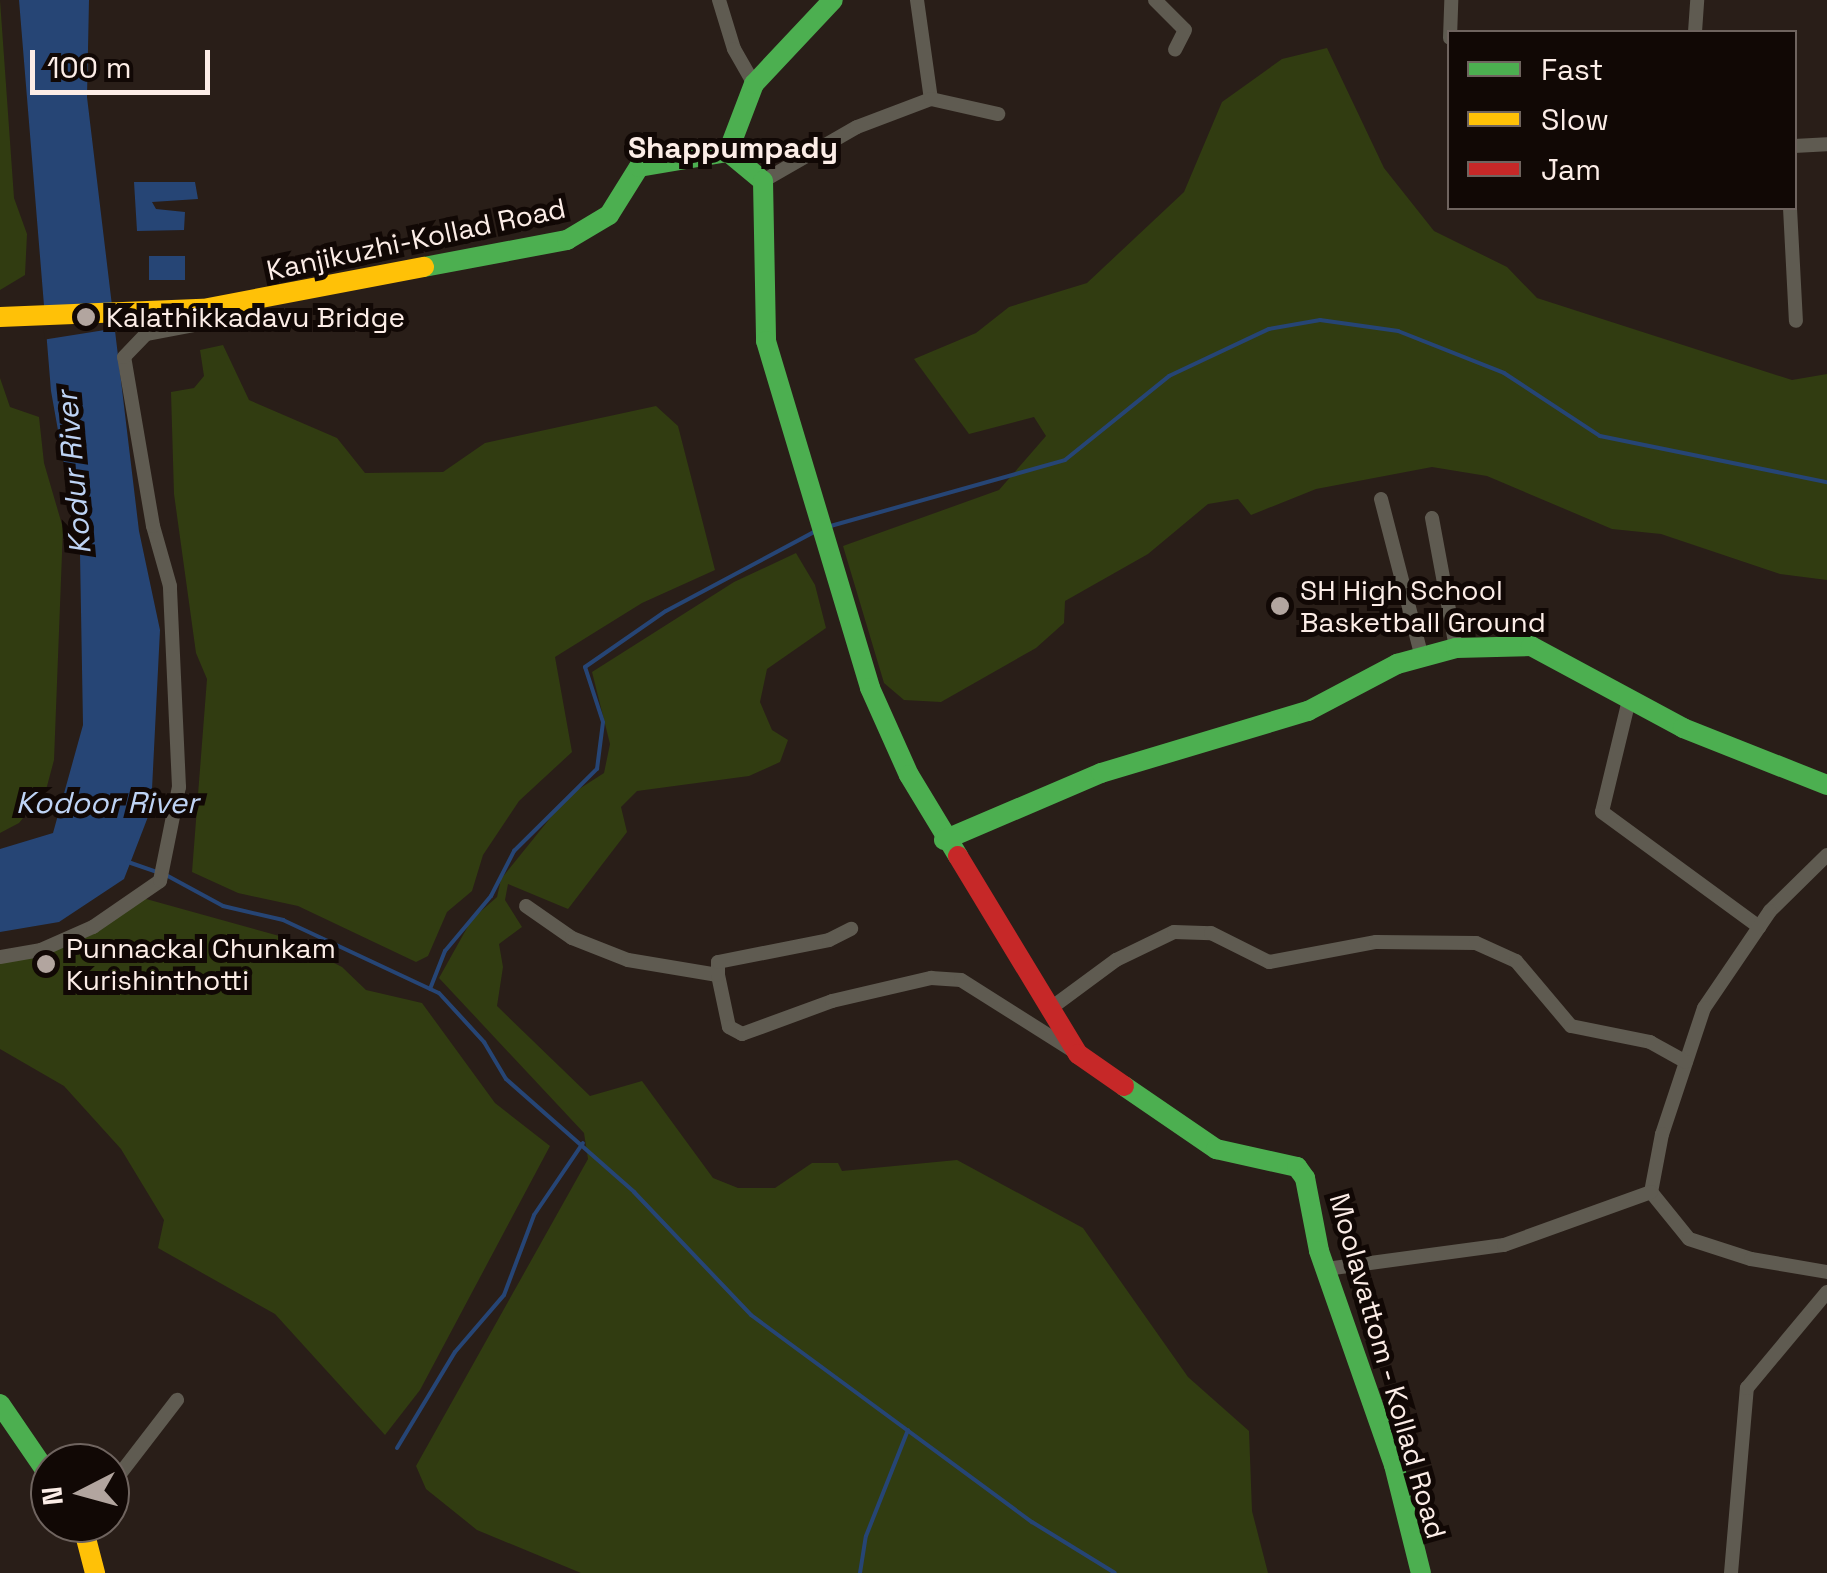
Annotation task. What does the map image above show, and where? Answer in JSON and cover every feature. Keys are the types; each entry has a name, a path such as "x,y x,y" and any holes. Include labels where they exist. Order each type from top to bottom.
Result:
{"main road":[{"path":"763,181 728,152 754,84 813,8 833,0"},
{"name":"Kanjikuzhi-Kollad Road","path":"0,317 203,309 567,240 609,215 638,167 728,152"},
{"name":"Moolavattom - Kollad Road","path":"763,181 766,340 870,688 944,840 1078,1054 1216,1148 1297,1168 1326,1269 1394,1464 1421,1573"},
{"path":"944,840 1134,760 1308,711 1422,654 1456,648 1531,646 1629,700 1827,785"},
{"path":"0,1404 30,1447"},
{"path":"91,1543 95,1573"}],"street":[{"path":"719,0 734,49 754,84"},
{"path":"917,0 931,98"},
{"path":"1155,0 1186,30 1175,50"},
{"path":"1450,30 1451,0"},
{"path":"1695,30 1697,0"},
{"path":"763,181 857,126 931,98 998,114"},
{"path":"1797,146 1827,144"},
{"path":"1790,210 1796,321"},
{"path":"0,957 40,950 92,928 160,881 179,787 170,586 153,526 124,357 146,334 200,324 203,309"},
{"path":"1380,499 1422,654"},
{"path":"1432,518 1456,648"},
{"path":"1629,700 1602,812 1759,927"},
{"path":"1651,1192 1704,1008 1759,927 1827,855"},
{"path":"526,906 572,938 628,960 718,975"},
{"path":"851,929 829,940 718,962 729,1027 742,1034 832,1000 930,978 961,980 1078,1054"},
{"path":"1051,1008 1116,960 1174,932 1211,933 1269,962 1376,942 1476,943 1516,961 1572,1026 1650,1042 1686,1062"},
{"path":"1326,1269 1504,1245 1651,1192"},
{"path":"1651,1192 1689,1238 1751,1260 1827,1272"},
{"path":"1731,1573 1747,1388 1827,1292"},
{"path":"130,1461 177,1400"}],"green space":[{"path":"0,0 14,198 27,234 25,275 0,290"},
{"path":"1327,48 1384,168 1434,231 1507,267 1537,298 1792,380 1827,374 1827,580 1780,574 1661,534 1612,529 1487,476 1432,467 1316,489 1251,515 1238,499 1208,504 1148,554 1065,601 1064,623 1036,648 941,702 904,700 884,683 843,546 999,490 1046,436 1034,417 969,434 914,359 976,333 1009,307 1087,283 1184,192 1222,102 1282,59"},
{"path":"223,345 249,400 337,438 365,473 443,472 485,443 656,406 678,426 715,570 642,603 555,657 572,752 519,801 483,855 472,891 447,912 428,956 416,962 298,906 238,893 192,872 207,679 196,653 174,494 171,392 194,388 204,376 200,350"},
{"path":"0,378 10,407 39,417 44,463 63,528 54,760 46,790 19,823 0,833"},
{"path":"796,553 815,585 826,628 767,669 760,702 772,730 788,740 780,762 749,776 637,791 621,807 627,832 568,909 508,884 505,900 522,927 499,944 503,967 497,1006 590,1096 642,1081 713,1178 738,1188 775,1188 812,1163 838,1163 842,1171 957,1160 1083,1228 1188,1377 1249,1431 1252,1511 1268,1573 581,1573 477,1530 426,1489 416,1466 588,1159 584,1133 439,978 472,919 497,897 501,879 568,796 604,773 610,744 592,672 734,582"},
{"name":"SH High School Basketball Ground","path":"1279,594 1287,597 1287,613 1279,616 1271,613 1268,605 1271,597"},
{"path":"139,897 283,937 342,967 366,990 422,1003 495,1103 550,1146 420,1390 385,1435 275,1314 158,1248 164,1220 121,1149 64,1086 0,1049 0,961 50,952"}],"water":[{"name":"Kodoor River","path":"19,0 89,0 87,97 139,531 160,630 151,809 124,879 59,922 0,932 0,849 53,833 83,725 80,554 51,391"},
{"path":"134,182 195,182 198,199 152,202 156,209 185,212 184,230 137,231"},
{"path":"149,256 185,256 185,280 149,280"}],"pier":[{"name":"Kalathikkadavu Bridge","path":"116,308 119,328 45,339 42,320"}],"waterway":[{"path":"827,527 1065,460 1169,376 1269,329 1320,320 1398,331 1504,373 1600,436 1827,482"},
{"path":"430,989 445,951 491,896 514,851 597,769 603,722 585,667 666,611 814,532"},
{"path":"128,862 157,872"},
{"path":"166,875 223,906 283,920 439,993 484,1042 506,1079 634,1192 751,1315 1032,1522 1115,1573"},
{"path":"397,1448 455,1352 504,1295 534,1215 583,1143"},
{"path":"860,1573 866,1536 908,1430"}],"traffic: fast":[{"path":"424,267 567,240 609,215 639,167 728,152 754,84 833,0"},
{"path":"728,152 763,181 766,341 870,688 909,775 958,856"},
{"path":"944,840 1101,773 1308,711 1397,664 1456,648 1531,646 1683,728 1827,785"},
{"path":"1124,1086 1216,1149 1297,1167 1305,1178 1319,1251 1394,1465 1421,1573"},
{"path":"0,1404 30,1448"}],"traffic: slow":[{"path":"0,317 203,309 424,267"},
{"path":"87,1543 95,1573"}],"traffic: jam":[{"path":"958,856 1078,1054 1124,1086"}],"place":[{"name":"Kalathikkadavu Bridge","path":"86,317"},
{"name":"SH High School Basketball Ground","path":"1280,606"},
{"name":"Punnackal Chunkam Kurishinthotti","path":"46,964"}],"district":[{"name":"Shappumpady","path":"733,148"}],"water label":[{"name":"Kodur River","path":"74,473"}]}
